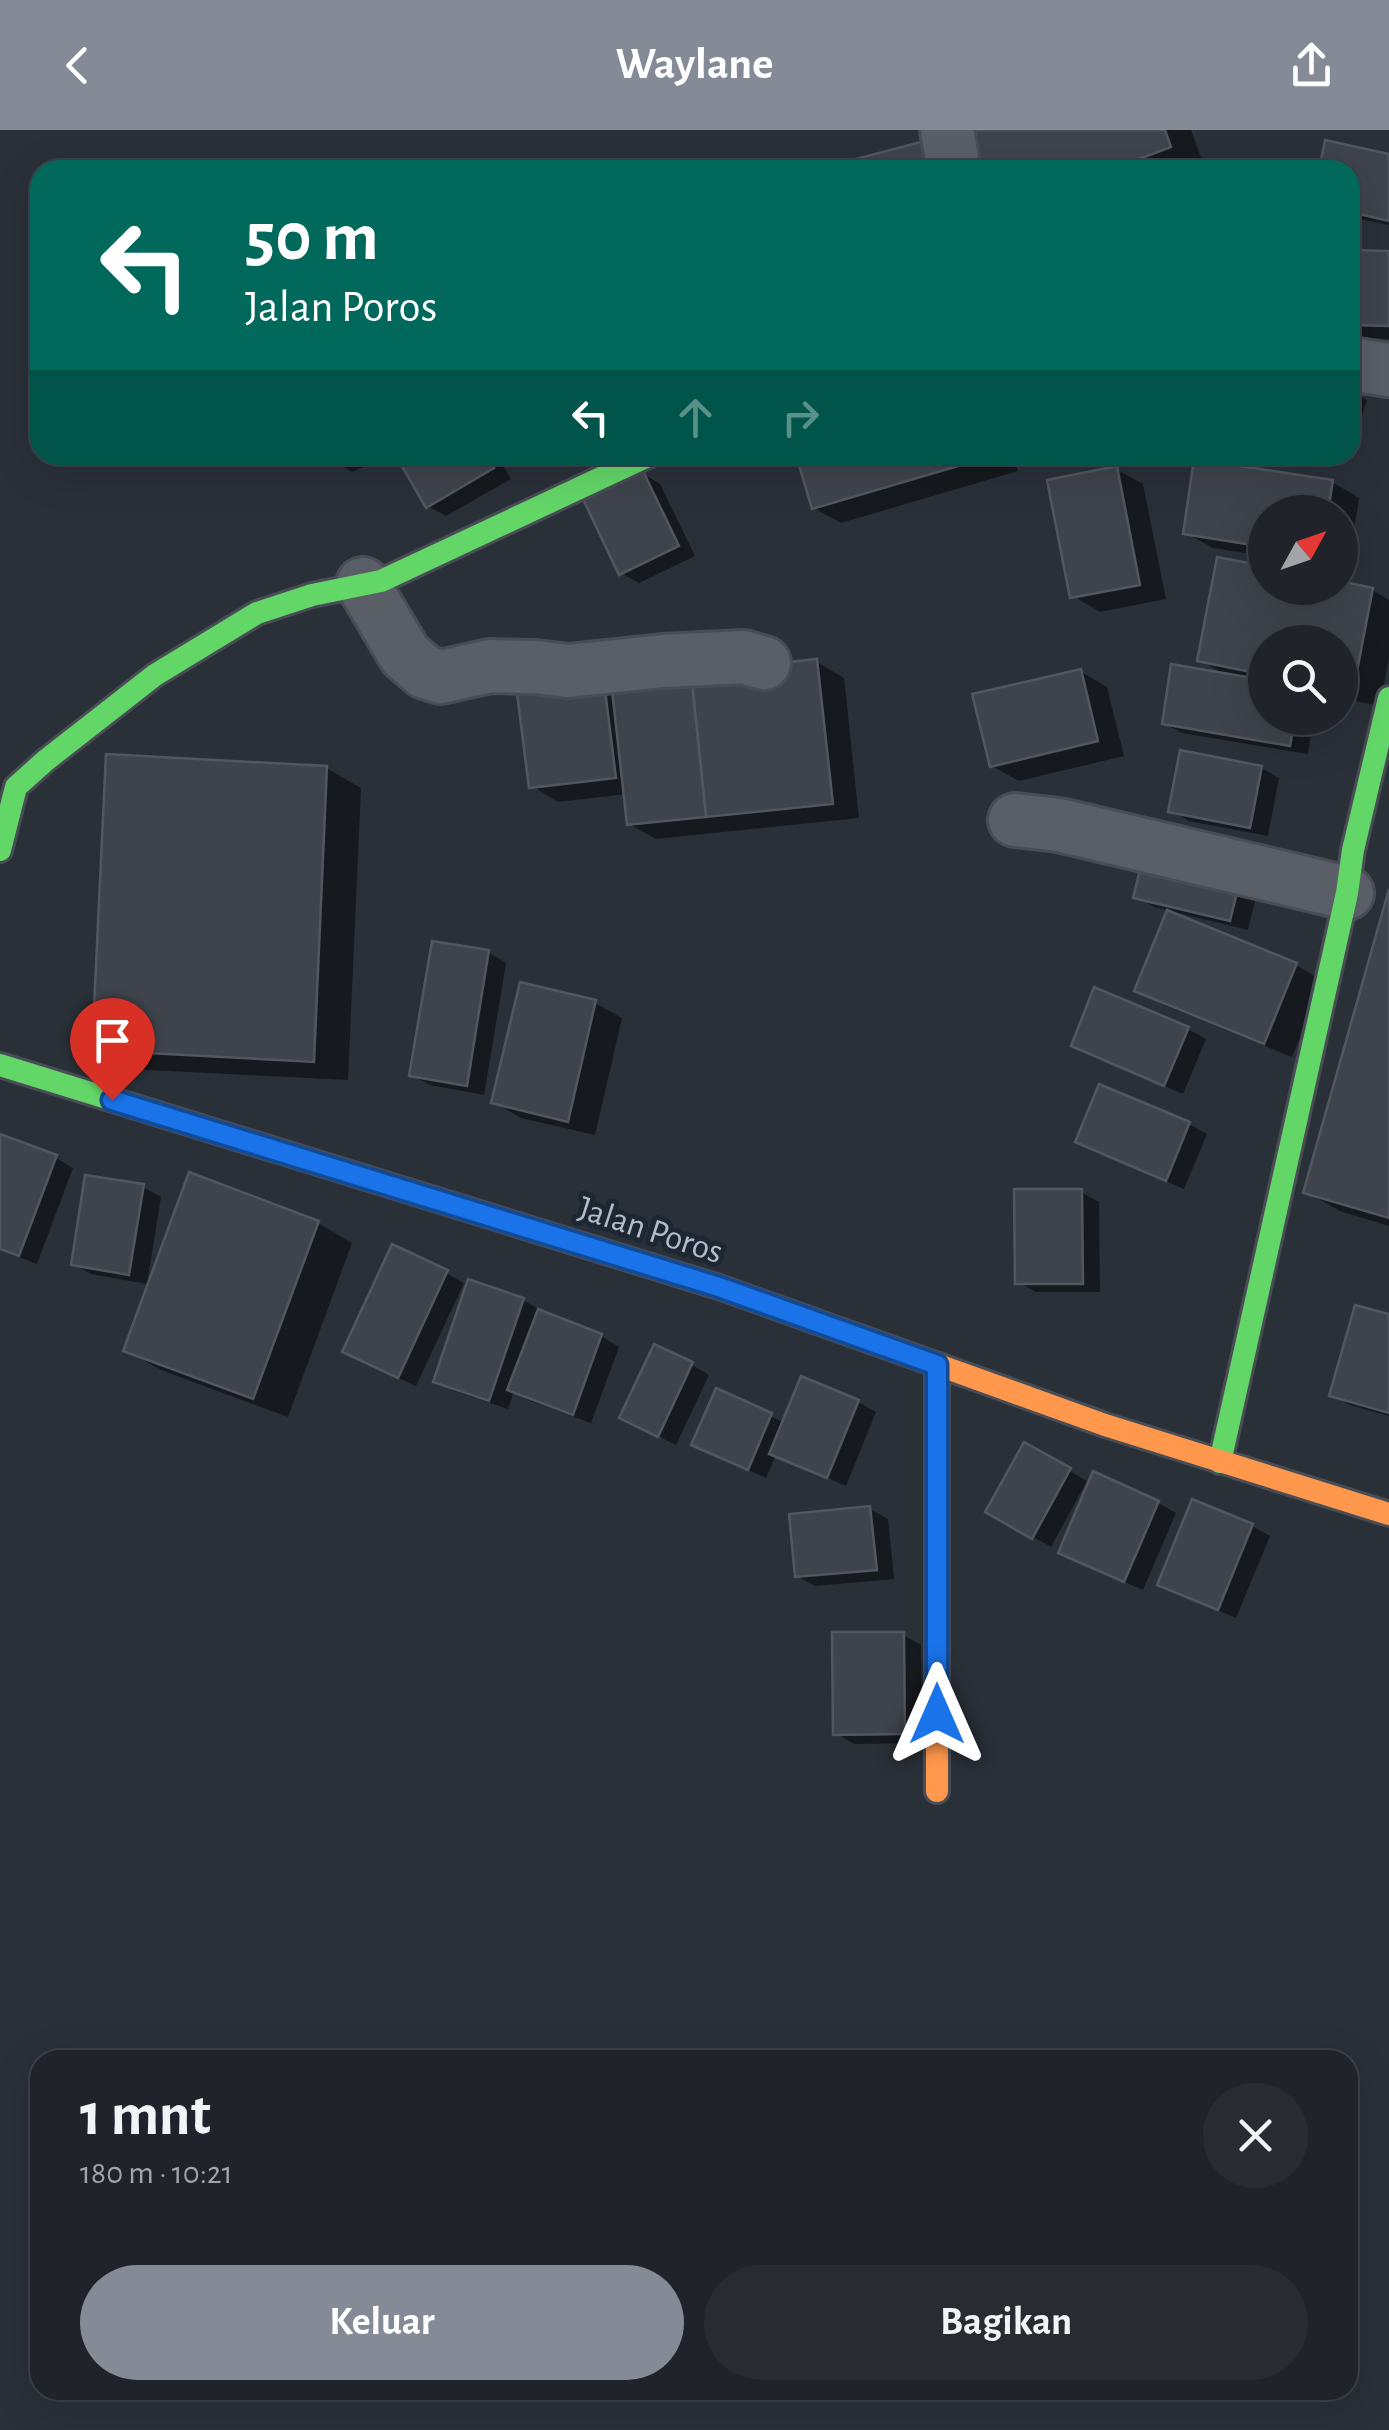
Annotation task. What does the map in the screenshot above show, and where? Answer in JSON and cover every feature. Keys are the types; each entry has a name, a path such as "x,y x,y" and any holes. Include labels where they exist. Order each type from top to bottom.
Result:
{"street":[{"path":"947,130 952,160"},
{"path":"1360,366 1389,370"},
{"path":"0,850 16,788 45,760 155,675 258,613 312,594 381,581 629,465"},
{"path":"363,584 405,656 425,672 441,677 490,666 568,671 663,660 743,657 764,663"},
{"path":"1220,1462 1363,867 1389,698"},
{"path":"1015,820 1363,867"},
{"name":"Jalan Poros","path":"0,1065 719,1287 1220,1462 1389,1514"},
{"path":"937,1365 937,1791"}],"building":[{"path":"964,130 1165,130 1171,147 1137,160 976,160"},
{"path":"936,138 942,160 852,160"},
{"path":"1325,140 1389,154 1389,221 1360,214 1360,160 1321,160"},
{"path":"1360,250 1389,251 1389,326 1360,325"},
{"path":"401,465 492,465 494,468 426,508"},
{"path":"799,465 961,465 812,509"},
{"path":"1193,465 1234,465 1333,480 1331,495 1248,495 1248,544 1183,534"},
{"path":"1117,466 1140,585 1070,598 1047,480"},
{"path":"643,471 679,546 619,575 583,499"},
{"path":"1217,557 1248,563 1248,605 1358,605 1358,585 1373,588 1358,666 1358,625 1248,625 1248,672 1197,661"},
{"path":"817,659 833,804 706,817 691,673"},
{"path":"1171,664 1248,677 1248,735 1292,735 1290,746 1162,724"},
{"path":"1081,669 1098,741 990,767 972,694"},
{"path":"691,673 706,817 627,825 611,681"},
{"path":"604,682 616,778 529,788 517,693"},
{"path":"1180,750 1262,766 1250,828 1168,812"},
{"path":"106,754 327,766 314,1062 92,1050"},
{"path":"1145,849 1242,872 1230,921 1133,898"},
{"path":"1389,889 1389,1218 1303,1193"},
{"path":"1167,910 1297,963 1264,1044 1134,991"},
{"path":"432,941 489,950 467,1086 409,1076"},
{"path":"520,982 596,1000 568,1122 491,1103"},
{"path":"1094,987 1189,1027 1164,1086 1071,1046"},
{"path":"1099,1084 1190,1122 1166,1181 1075,1142"},
{"path":"0,1134 57,1155 19,1256 0,1249"},
{"path":"189,1172 319,1221 253,1399 123,1351"},
{"path":"85,1175 144,1184 129,1275 71,1265"},
{"path":"1014,1189 1082,1189 1083,1284 1015,1284"},
{"path":"392,1244 448,1270 398,1378 342,1352"},
{"path":"468,1279 524,1298 489,1401 433,1382"},
{"path":"1355,1305 1389,1314 1389,1413 1329,1396"},
{"path":"538,1309 602,1334 573,1415 507,1390"},
{"path":"654,1344 693,1362 658,1437 619,1418"},
{"path":"801,1376 859,1400 827,1478 769,1454"},
{"path":"716,1388 772,1413 748,1470 691,1445"},
{"path":"1024,1442 1071,1468 1032,1539 985,1512"},
{"path":"1093,1471 1159,1501 1124,1582 1058,1553"},
{"path":"1192,1499 1253,1524 1218,1610 1157,1585"},
{"path":"870,1506 877,1570 795,1577 789,1514"},
{"path":"832,1632 904,1632 905,1734 833,1735"}],"traffic: fast":[{"path":"0,850 16,787 155,675 257,613 312,595 381,581 629,465"},
{"path":"1220,1462 1389,698"},
{"path":"0,1065 719,1287 941,1366"}],"traffic: slow":[{"path":"937,1365 937,1791"},
{"path":"941,1366 1105,1425 1389,1514"}],"route":[{"path":"112,1100 719,1287 937,1365 937,1714"}]}
